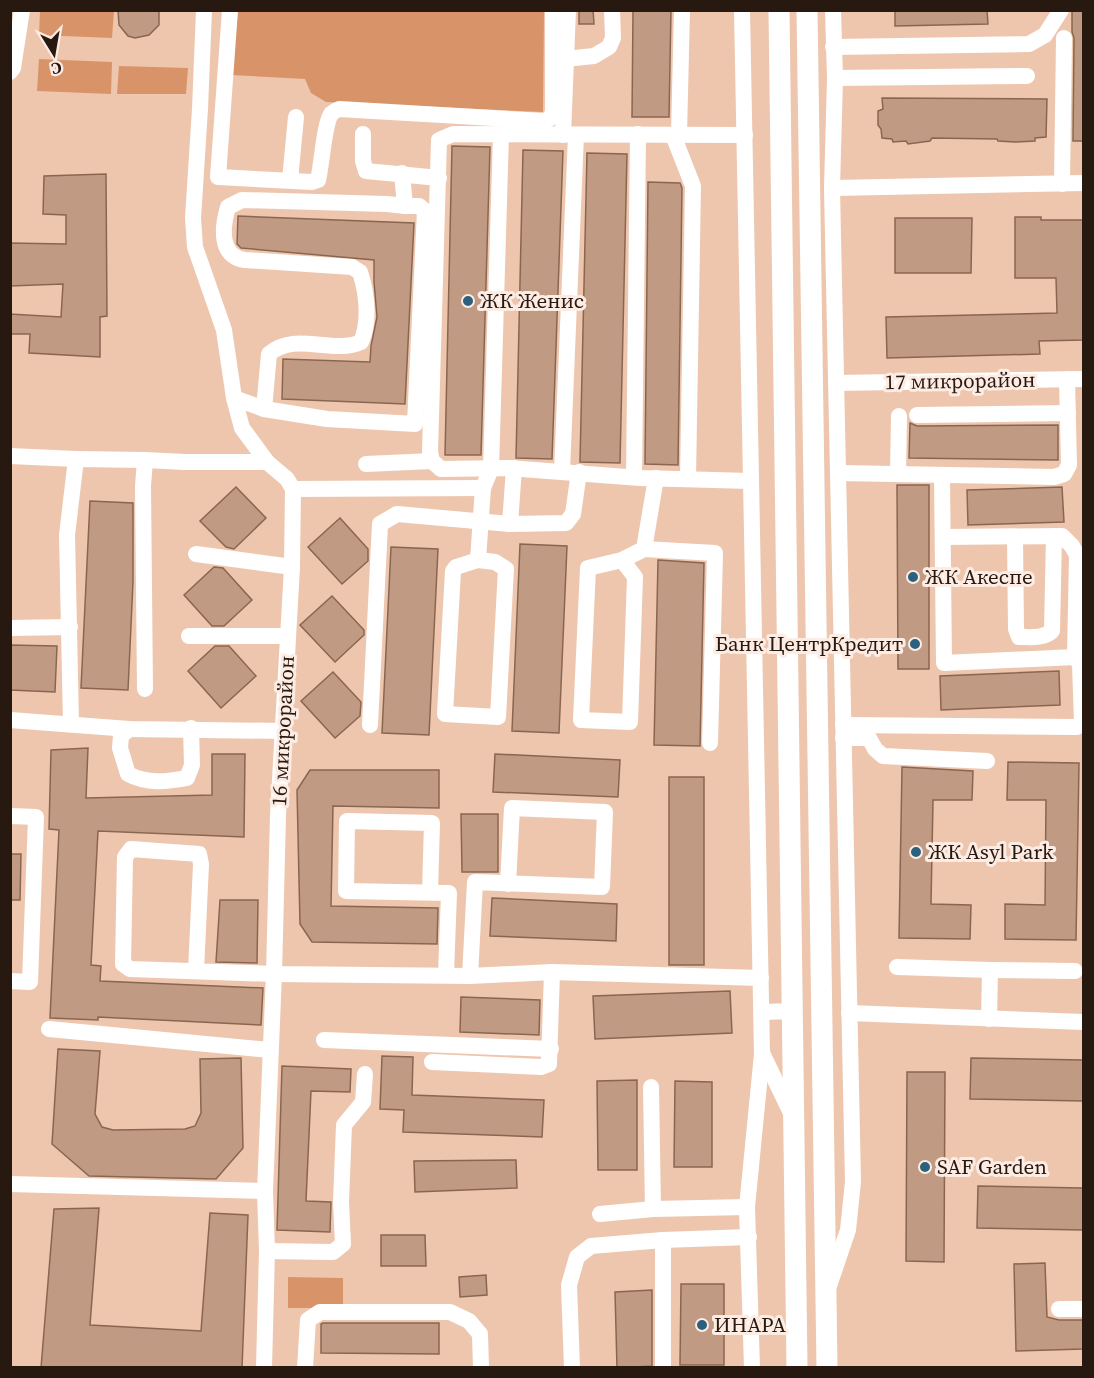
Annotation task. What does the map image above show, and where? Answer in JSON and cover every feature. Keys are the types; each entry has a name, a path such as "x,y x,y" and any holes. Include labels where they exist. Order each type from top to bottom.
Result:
{"main road":[{"path":"779,10 797,1368"},
{"path":"807,10 827,1368"},
{"path":"785,479 814,477"}],"street":[{"path":"10,72 13,68 22,10"},
{"path":"204,10 194,218 195,247 224,330 234,398 242,428 267,462 287,479 293,489 483,488"},
{"path":"230,10 218,177 312,182 318,180 328,121 332,113 339,109 544,121 551,117 553,111 554,10"},
{"path":"370,725 380,524 397,514 510,524 566,523 573,514 569,135 565,59 568,10"},
{"path":"565,59 594,56 609,47 613,38 612,10"},
{"path":"682,10 676,135 693,186 688,478"},
{"path":"742,10 762,1012 762,1054 747,1207 752,1368"},
{"path":"826,1295 848,1230 853,1182 832,188 835,78 833,10"},
{"path":"833,47 1029,44 1045,35 1061,10"},
{"path":"1062,184 1064,38"},
{"path":"203,40 227,41"},
{"path":"835,78 1027,76"},
{"path":"290,180 296,117"},
{"path":"363,134 363,161 366,171 439,178"},
{"path":"745,135 453,134 439,140 430,452 432,461 441,469 513,468 634,477 751,481"},
{"path":"478,560 483,488 491,469 501,134"},
{"path":"634,477 638,135"},
{"path":"402,173 405,206"},
{"path":"832,188 1083,183"},
{"path":"234,398 264,409 327,418 415,424 425,211 419,206 242,200 228,207 225,217 225,246 231,255 245,260 352,267 360,272 365,287 364,335 361,342 351,347 296,343 276,347 269,354 264,409"},
{"path":"838,473 1054,477 1064,474 1069,465 1068,413 1076,379"},
{"name":"17 микрорайон","path":"836,382 1076,379"},
{"path":"917,415 1068,413"},
{"path":"898,474 899,416"},
{"path":"10,456 201,463 267,462"},
{"path":"71,724 67,535 76,459"},
{"path":"145,460 143,486 145,689"},
{"path":"366,464 432,461"},
{"path":"510,524 513,468"},
{"path":"942,476 944,663 1075,657"},
{"path":"644,549 656,478"},
{"name":"16 микрорайон","path":"264,1368 267,1251 265,1191 278,815 292,567 293,489"},
{"path":"1014,537 1016,629 1019,637 1031,638 1047,636 1052,632 1054,536"},
{"path":"843,732 1077,727 1082,723 1080,664 1075,657 1077,555 1072,546 1062,536 943,537"},
{"path":"622,560 635,577 630,722 581,720 588,568 622,560 644,549 715,553 710,743"},
{"path":"196,554 292,567"},
{"path":"478,560 495,562 506,569 498,717 445,714 453,571 456,567 478,560"},
{"path":"10,627 70,627"},
{"path":"189,636 288,636"},
{"path":"10,720 129,729 191,728 283,731"},
{"path":"129,729 122,736 120,748 128,774 140,781 153,782 187,778 192,765 191,728"},
{"path":"843,732 869,738 875,749 883,756 987,761"},
{"path":"470,976 475,882 508,884 602,887 605,812 512,808 508,884"},
{"path":"10,816 36,817 30,981 10,981"},
{"path":"430,892 432,823 347,821 346,891 449,893 446,974"},
{"path":"196,971 201,864 199,854 131,849 125,857 123,963 130,969 274,974 470,976 552,972 761,978"},
{"path":"897,967 1075,971"},
{"path":"988,1019 990,970"},
{"path":"432,1062 541,1067 549,1064 552,972"},
{"path":"762,1012 793,1011"},
{"path":"849,1013 1083,1022"},
{"path":"49,1029 270,1050"},
{"path":"324,1040 551,1049"},
{"path":"762,1054 794,1119"},
{"path":"267,1251 333,1252 343,1244 341,1202 344,1125 363,1102 365,1074"},
{"path":"651,1088 653,1209"},
{"path":"10,1184 265,1191"},
{"path":"600,1214 653,1209 747,1207"},
{"path":"572,1368 569,1285 577,1257 591,1246 663,1240 749,1237"},
{"path":"663,1240 663,1368"},
{"path":"1059,1309 1083,1309"},
{"path":"305,1368 308,1320 320,1312 450,1312 469,1320 475,1326 482,1343 482,1368"}],"shaded area":[{"path":"516,10 544,12 543,112 326,102 311,93 305,79 231,75 238,11"},
{"path":"40,11 114,11 112,38 39,35"},
{"path":"39,59 112,62 111,94 37,91"},
{"path":"119,66 188,68 186,94 117,94"},
{"path":"288,1277 343,1278 343,1308 288,1308"}],"building":[{"path":"118,10 159,10 159,25 149,35 135,38 128,36 119,25"},
{"path":"579,10 593,10 594,24 579,24"},
{"path":"633,10 671,10 669,117 632,117"},
{"path":"895,10 987,10 988,24 895,26"},
{"path":"1072,10 1083,10 1083,141 1073,141"},
{"path":"882,98 1047,99 1046,137 1035,138 1035,141 1015,142 998,141 997,139 932,138 930,141 908,144 906,141 893,142 892,139 882,138 878,125 878,111 883,109"},
{"name":"ЖК Женис","path":"452,146 490,147 481,455 445,455"},
{"name":"ЖК Женис","path":"523,150 563,151 552,459 516,458"},
{"name":"ЖК Женис","path":"587,153 627,154 620,463 580,462"},
{"path":"106,174 107,316 100,317 100,357 29,353 30,334 10,334 10,314 61,317 63,284 10,286 10,243 66,244 66,215 43,214 44,176"},
{"name":"ЖК Женис","path":"648,182 680,183 682,188 678,465 645,464"},
{"path":"238,216 414,223 405,404 282,399 283,359 370,362 377,317 374,260 241,248 237,244"},
{"path":"1015,217 1041,217 1041,220 1083,220 1083,340 1039,341 1040,354 887,358 886,317 1057,313 1056,278 1015,278"},
{"path":"895,218 972,218 971,273 895,273"},
{"path":"910,423 917,426 1058,425 1058,460 909,458"},
{"name":"ЖК Акеспе","path":"897,485 929,485 929,669 898,669"},
{"path":"236,487 266,518 234,549 226,547 200,521"},
{"path":"1062,487 1064,522 968,525 967,490"},
{"path":"90,501 133,503 133,582 128,690 81,688"},
{"path":"340,518 368,549 368,561 342,584 308,547"},
{"path":"520,544 567,546 559,733 512,731"},
{"path":"391,547 438,549 429,735 382,733"},
{"path":"658,560 704,563 700,746 654,745"},
{"path":"214,567 223,568 252,600 224,626 212,626 184,595"},
{"path":"332,596 364,630 364,635 335,662 300,625"},
{"path":"10,645 57,646 55,692 10,690"},
{"path":"215,646 229,646 256,676 221,708 188,671"},
{"path":"1059,671 1060,705 941,710 940,676"},
{"path":"333,672 361,702 360,716 335,738 301,701"},
{"path":"88,748 86,798 212,795 212,754 245,754 244,837 98,831 91,965 101,966 100,981 263,988 261,1025 98,1017 98,1020 50,1018 59,830 49,829 51,750"},
{"path":"495,754 620,760 618,797 493,792"},
{"path":"1008,762 1079,763 1076,940 1005,939 1005,904 1045,905 1046,800 1007,800"},
{"name":"ЖК Asyl Park","path":"902,767 973,771 972,800 933,800 931,904 971,905 970,939 899,938"},
{"path":"310,770 439,770 439,808 333,806 331,906 438,908 437,944 312,942 300,924 297,790"},
{"path":"669,777 704,777 704,965 669,965"},
{"path":"461,814 498,814 498,872 462,872"},
{"path":"10,854 21,854 20,900 10,900"},
{"path":"492,898 617,904 616,941 490,936"},
{"path":"220,900 258,900 257,963 216,962"},
{"path":"730,991 732,1033 595,1039 593,996"},
{"path":"461,997 540,1000 539,1035 460,1032"},
{"path":"58,1049 100,1051 95,1114 102,1127 113,1130 185,1129 195,1126 201,1113 200,1059 241,1058 243,1148 216,1179 89,1176 52,1144"},
{"path":"382,1056 413,1057 412,1095 544,1100 542,1137 403,1132 404,1110 380,1109"},
{"path":"971,1058 1083,1060 1083,1101 970,1099"},
{"path":"282,1066 351,1069 350,1092 311,1091 306,1201 331,1202 330,1232 277,1230"},
{"name":"SAF Garden","path":"907,1072 945,1072 944,1262 906,1261"},
{"path":"637,1080 637,1170 598,1170 597,1081"},
{"path":"675,1081 712,1082 712,1167 674,1167"},
{"path":"516,1160 517,1188 415,1192 414,1161"},
{"path":"978,1186 1083,1188 1083,1230 977,1228"},
{"path":"99,1208 90,1325 201,1331 210,1213 248,1215 242,1368 41,1368 54,1209"},
{"path":"381,1235 425,1235 426,1266 381,1266"},
{"path":"1045,1263 1047,1317 1059,1320 1083,1320 1083,1349 1016,1351 1014,1264"},
{"path":"486,1275 487,1295 460,1297 459,1277"},
{"name":"ИНАРА","path":"681,1284 724,1284 724,1365 680,1365"},
{"path":"652,1290 652,1366 617,1368 615,1292"},
{"path":"439,1323 439,1354 321,1353 321,1324"}],"place":[{"name":"ЖК Женис","path":"468,301"},
{"name":"ЖК Акеспе","path":"913,577"},
{"name":"Банк ЦентрКредит","path":"915,644"},
{"name":"ЖК Asyl Park","path":"916,852"},
{"name":"SAF Garden","path":"925,1167"},
{"name":"ИНАРА","path":"702,1325"}]}
